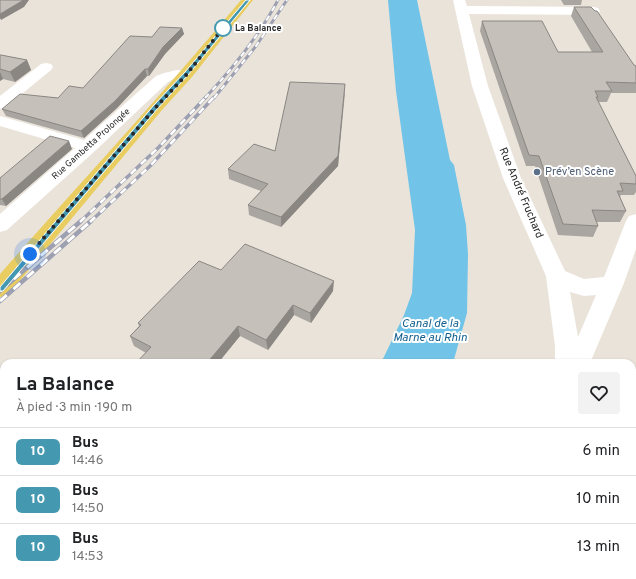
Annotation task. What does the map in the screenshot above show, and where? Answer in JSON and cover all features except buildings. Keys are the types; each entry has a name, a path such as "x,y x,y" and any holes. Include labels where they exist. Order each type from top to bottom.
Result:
{"main road":[{"path":"0,289 156,107 187,74 248,0"}],"street":[{"path":"460,5 598,16 585,0"},
{"name":"Rue André Fruchard","path":"460,5 480,86 512,178 558,276 568,346 567,359"},
{"path":"0,104 46,67"},
{"name":"Rue Gambetta Prolongée","path":"0,225 89,146 160,80 173,74 187,74"},
{"path":"0,121 89,146"},
{"path":"580,359 613,283 636,221"},
{"path":"558,276 575,286 585,288 599,288 613,283"}],"water":[{"name":"Canal de la Marne au Rhin","path":"388,0 417,0 450,160 454,165 466,225 468,254 467,313 454,359 383,359 404,315 412,293 415,230 396,91"}],"railway":[{"path":"205,98 245,51 263,26 278,0"},
{"path":"214,98 256,46 287,0"},
{"path":"80,222 159,147 206,97"},
{"path":"90,222 150,166 214,97"},
{"path":"0,291 81,221"},
{"path":"0,301 91,221"}],"bus line":[{"name":"10","path":"0,289 156,107 187,74 223,28 248,0"}],"place":[{"name":"La Balance","path":"223,28"},
{"name":"Prév’en Scène","path":"537,172"}],"route":[{"path":"30,254 156,107 187,74 223,28"}]}
